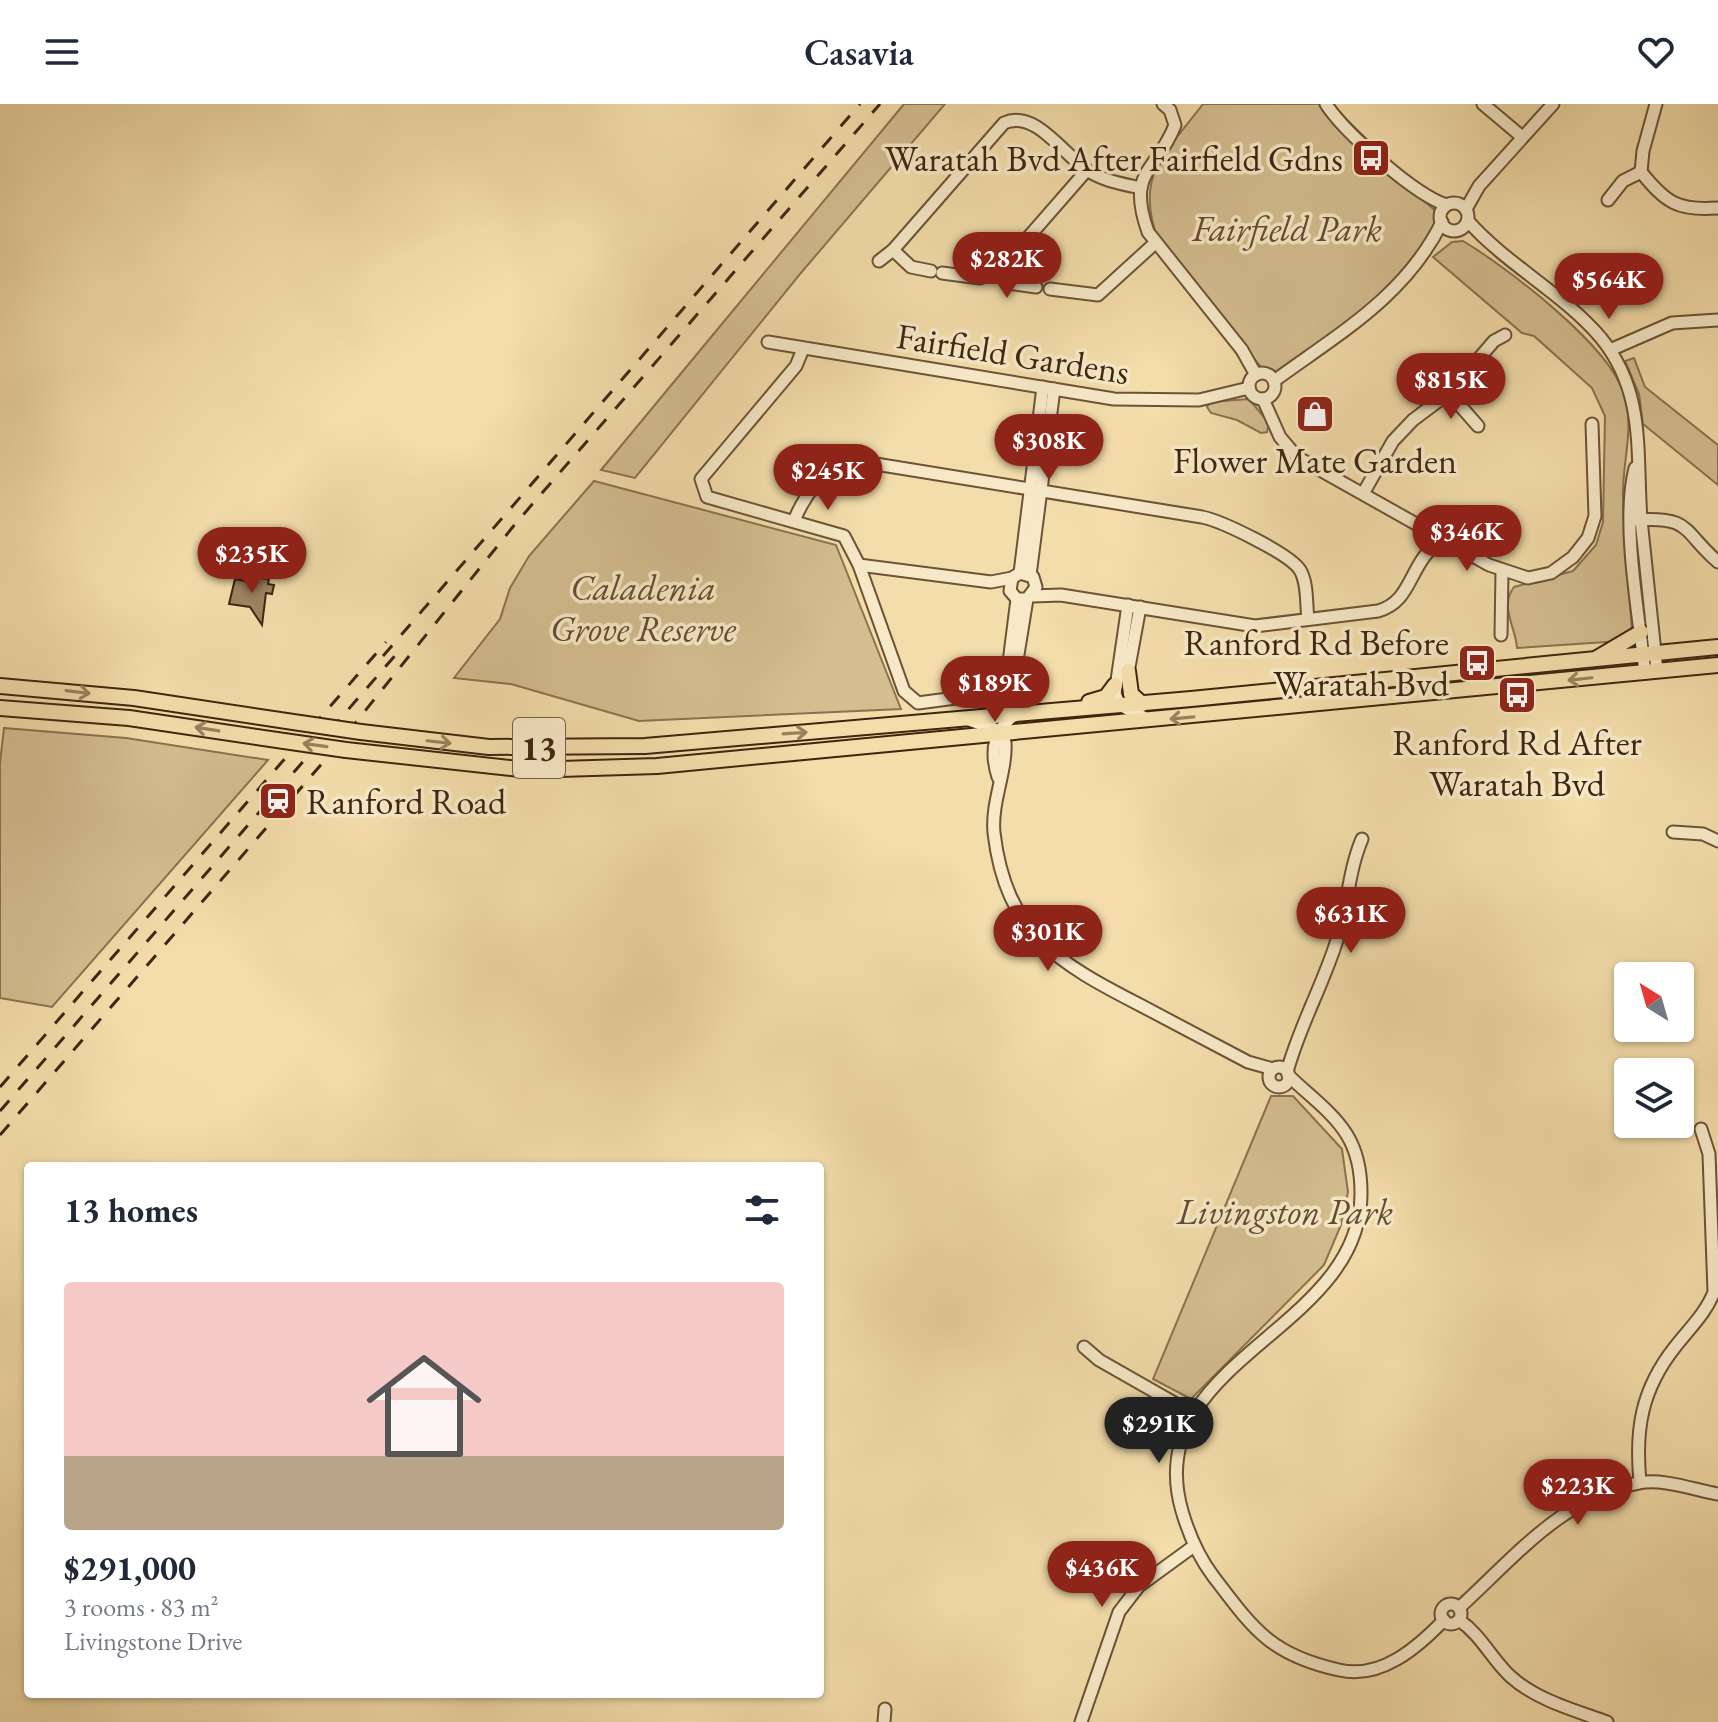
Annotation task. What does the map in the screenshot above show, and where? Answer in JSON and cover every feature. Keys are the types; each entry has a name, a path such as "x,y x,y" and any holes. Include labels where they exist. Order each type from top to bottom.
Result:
{"main road":[{"path":"1593,660 1641,632"},
{"name":"13","path":"0,686 120,697 489,747 565,749 648,745 1142,704 1718,647"},
{"name":"13","path":"0,708 129,718 486,767 568,771 998,737 1718,665"},
{"path":"1128,671 1131,694 1142,704"},
{"path":"1058,709 1100,700 1115,685"}],"street":[{"path":"1163,104 1170,110 1175,125 1145,173 1141,188 1142,215 1154,244 1242,350 1256,375"},
{"path":"1326,104 1348,132 1423,192 1459,210 1488,244 1598,334 1610,350 1633,397 1639,452 1630,487 1651,672"},
{"path":"1483,104 1521,136"},
{"path":"1274,381 1265,373 1256,375 1249,388 1255,397 1263,399 1271,395 1274,381 1344,335 1402,280 1521,136 1553,104"},
{"path":"1641,172 1656,104"},
{"path":"879,261 893,250 1004,123 1013,119 1029,122 1087,170 1104,179 1141,188"},
{"path":"893,250 911,267 980,278 998,272 1087,170"},
{"path":"1608,200 1623,181 1641,172"},
{"path":"1641,172 1670,202 1683,208 1718,208"},
{"path":"1423,192 1448,225 1488,244"},
{"path":"1448,225 1459,210"},
{"path":"1050,289 1098,295 1154,244"},
{"path":"998,272 1008,283 1036,287"},
{"path":"1610,350 1672,323 1718,320"},
{"path":"1364,492 1393,441 1413,420 1449,393 1494,341 1505,335"},
{"name":"Fairfield Gardens","path":"768,342 1049,388 1156,402 1199,400 1249,388"},
{"path":"803,349 796,366 701,479 702,489 715,502 844,536 859,565 909,697 918,703 996,695 1007,678 1023,587 1049,388"},
{"path":"1449,393 1478,426"},
{"path":"1263,399 1280,437 1297,457 1502,571 1528,578 1551,573 1573,557 1588,538 1595,516 1592,424"},
{"path":"794,521 804,500 831,469 851,460 1202,517 1224,524 1295,564 1303,576 1308,619"},
{"path":"1636,520 1682,524 1718,562"},
{"path":"1636,520 1641,632 1649,654"},
{"path":"859,565 991,582 1255,626 1392,607 1426,554 1425,546 1436,534"},
{"path":"864,578 881,567"},
{"path":"1501,635 1502,571"},
{"path":"1100,725 1120,705 1128,671 1134,606"},
{"path":"1134,606 1115,685 1120,705 1136,716 1154,720"},
{"path":"998,737 1020,712"},
{"path":"960,718 989,725 1005,746 998,777 994,829 1006,886 1031,930 1070,968 1248,1062 1279,1075 1322,1104 1347,1136 1361,1171 1361,1215 1348,1256 1315,1294 1217,1380 1192,1413 1180,1451 1177,1492 1194,1546 1253,1627 1278,1649 1307,1663 1347,1672 1385,1666 1408,1653 1444,1620 1452,1624 1542,1529 1585,1502 1640,1482 1718,1494"},
{"path":"1673,832 1703,834 1718,841"},
{"path":"1279,1075 1332,955 1343,922 1349,875 1362,839"},
{"path":"1640,1482 1636,1441 1650,1385 1672,1351 1709,1306 1714,1292 1709,1154 1701,1129"},
{"path":"1084,1347 1099,1360 1192,1413"},
{"path":"1081,1722 1119,1612 1139,1586 1194,1546"},
{"path":"1459,1614 1508,1674 1529,1692 1607,1722"},
{"path":"884,1722 885,1709"}],"green space":[{"path":"904,104 945,104 800,274 635,478 601,470"},
{"name":"Fairfield Park","path":"1203,104 1320,104 1334,125 1437,212 1440,231 1380,295 1341,328 1274,374 1260,366 1159,242 1152,219 1151,183 1157,167"},
{"path":"1463,241 1530,289 1579,332 1615,375 1624,394 1628,420 1623,514 1632,630 1621,641 1517,648 1508,609 1514,587 1573,571 1596,545 1603,522 1605,416 1592,388 1534,336 1522,333 1433,257 1452,242"},
{"path":"1634,358 1645,387 1718,445 1718,485 1643,424 1639,394 1625,361"},
{"path":"1249,399 1269,423 1267,432 1261,433 1237,420 1211,413 1207,407 1210,402"},
{"name":"Caladenia Grove Reserve","path":"594,481 836,545 901,709 639,721 511,684 454,678 500,619 510,588 529,556"},
{"path":"4,728 126,738 268,760 52,1007 0,998 0,763"},
{"name":"Livingston Park","path":"1271,1096 1293,1096 1342,1149 1348,1192 1341,1225 1324,1265 1191,1399 1153,1379"}],"building":[{"path":"246,577 269,579 268,584 274,585 272,594 266,593 262,625 250,607 229,604 235,579 245,581"}],"railway":[{"path":"383,656 860,104"},
{"path":"0,1135 332,752 516,523 880,104"},
{"path":"0,1087 386,642"},
{"path":"0,1111 399,651"}],"place":[{"name":"Waratah Bvd After Fairfield Gdns","path":"1371,158"},
{"name":"Flower Mate Garden","path":"1315,414"},
{"name":"Ranford Rd Before Waratah Bvd","path":"1477,663"},
{"name":"Ranford Rd After Waratah Bvd","path":"1517,695"},
{"name":"Ranford Road","path":"278,801"}]}
